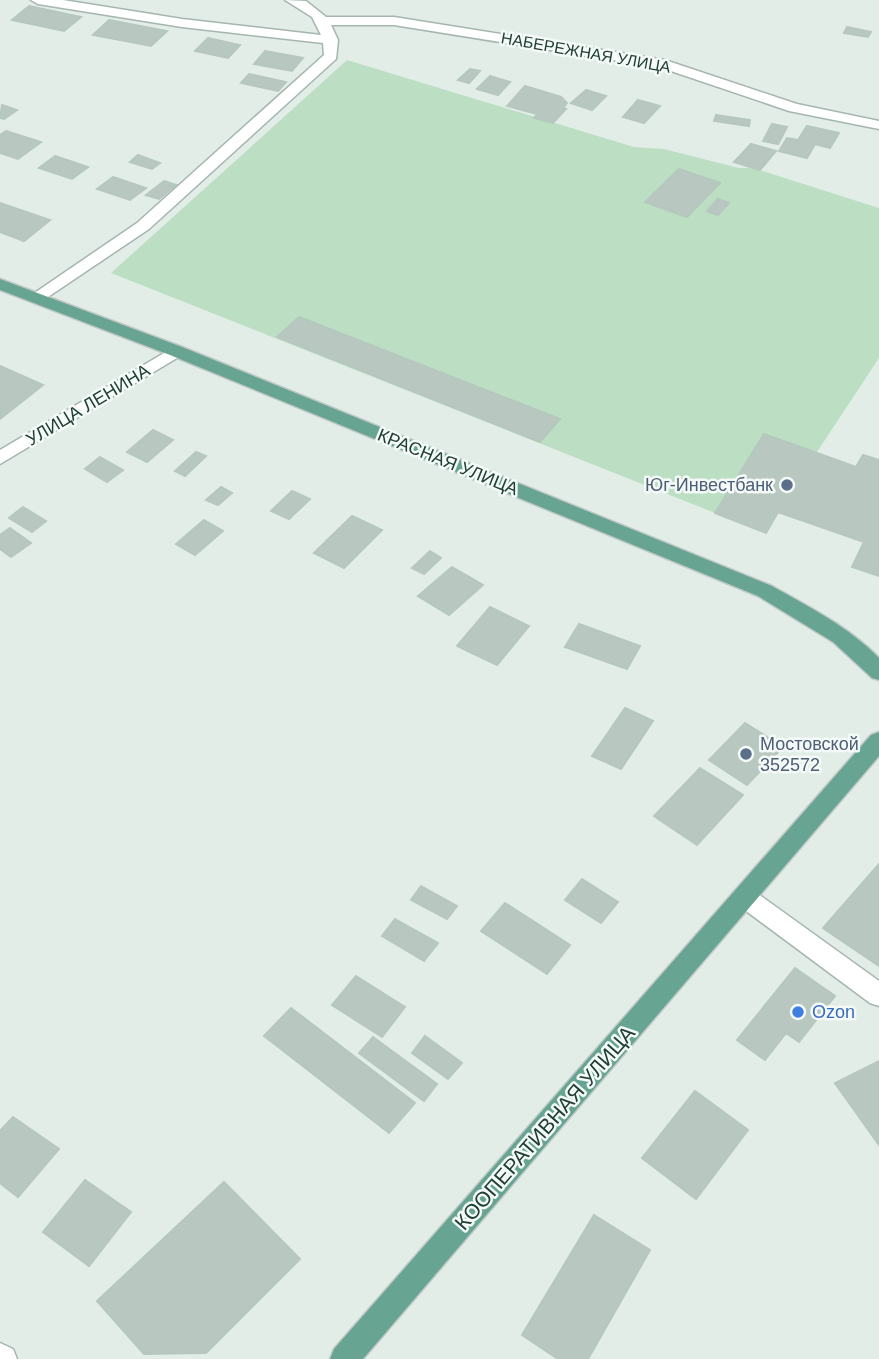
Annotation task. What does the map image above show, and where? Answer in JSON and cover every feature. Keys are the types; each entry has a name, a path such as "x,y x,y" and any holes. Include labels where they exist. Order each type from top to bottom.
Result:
{"main road":[{"name":"КРАСНАЯ УЛИЦА","path":"0,284 176,351 765,591 825,625 862,652 879,672"},
{"name":"КООПЕРАТИВНАЯ УЛИЦА","path":"344,1359 746,898 879,741"}],"street":[{"path":"38,0 194,24 331,40"},
{"path":"39,298 143,226 331,56 331,40 324,21 307,6 292,0"},
{"name":"НАБЕРЕЖНАЯ УЛИЦА","path":"324,21 394,21 665,64 794,108 879,125"},
{"name":"УЛИЦА ЛЕНИНА","path":"0,458 176,351"},
{"path":"746,898 879,995"}],"green space":[{"path":"347,60 634,147 664,149 739,168 753,168 879,208 879,358 817,452 764,434 715,513 111,273"}],"building":[{"path":"29,6 81,17 64,31 12,20"},
{"path":"109,20 167,31 151,46 93,35"},
{"path":"847,27 871,32 868,37 844,33"},
{"path":"208,38 240,45 228,58 195,51"},
{"path":"265,51 303,58 292,71 254,64"},
{"path":"470,69 480,71 469,83 458,80"},
{"path":"249,74 286,82 278,91 241,83"},
{"path":"490,76 510,82 498,95 477,89"},
{"path":"525,86 561,97 567,103 563,108 566,109 553,123 534,118 537,114 507,106"},
{"path":"586,90 606,96 592,110 571,103"},
{"path":"638,100 660,106 644,123 623,117"},
{"path":"2,105 17,110 4,119 0,118"},
{"path":"716,115 750,120 749,126 714,121"},
{"path":"772,124 787,127 778,144 763,141"},
{"path":"807,126 839,133 830,148 815,144 807,158 779,151 787,138 798,140"},
{"path":"6,131 41,142 18,159 0,153 0,135"},
{"path":"751,144 776,151 760,170 734,162"},
{"path":"138,155 160,163 152,169 130,162"},
{"path":"55,156 88,167 72,179 39,168"},
{"path":"679,169 720,183 687,217 645,202"},
{"path":"113,177 146,188 130,200 97,189"},
{"path":"164,181 176,185 159,199 146,195"},
{"path":"718,199 729,203 718,215 707,211"},
{"path":"0,203 50,220 24,241 0,232"},
{"path":"299,317 560,419 540,442 277,337"},
{"path":"0,366 43,385 0,419"},
{"path":"153,430 173,440 147,462 127,452"},
{"path":"764,434 856,467 863,455 879,460 879,576 852,567 864,542 778,512 766,533 715,513"},
{"path":"196,452 206,456 185,476 175,471"},
{"path":"100,457 123,470 107,482 85,469"},
{"path":"221,487 232,493 218,505 206,500"},
{"path":"292,491 310,499 289,519 271,511"},
{"path":"23,507 46,521 32,532 9,518"},
{"path":"352,516 382,530 344,568 314,553"},
{"path":"204,520 223,531 195,555 176,544"},
{"path":"10,528 31,543 11,557 0,549 0,535"},
{"path":"430,551 441,558 424,574 412,568"},
{"path":"452,567 483,585 449,615 418,596"},
{"path":"490,607 529,626 497,665 457,646"},
{"path":"579,624 640,646 627,669 565,647"},
{"path":"625,708 653,721 621,769 592,756"},
{"name":"Мостовской 352572","path":"745,723 783,747 747,785 709,760"},
{"path":"700,768 743,795 697,845 654,816"},
{"path":"879,864 879,966 823,928"},
{"path":"582,879 618,902 601,923 565,900"},
{"path":"421,886 457,906 447,919 411,900"},
{"path":"505,903 570,945 547,974 481,931"},
{"path":"395,919 438,943 424,961 382,936"},
{"path":"795,968 835,996 799,1042 786,1033 765,1060 737,1040"},
{"path":"356,976 405,1007 382,1037 332,1005"},
{"path":"291,1008 415,1103 389,1133 264,1036"},
{"path":"425,1036 462,1063 448,1079 412,1053"},
{"path":"373,1037 437,1084 424,1101 359,1053"},
{"path":"879,1061 879,1145 835,1083"},
{"path":"695,1091 748,1130 696,1199 642,1158"},
{"path":"13,1117 59,1149 18,1197 0,1183 0,1131"},
{"path":"85,1180 131,1212 89,1266 43,1232"},
{"path":"224,1182 300,1259 206,1353 144,1354 97,1301"},
{"path":"594,1215 650,1250 588,1359 558,1359 522,1335"}],"place":[{"name":"Юг-Инвестбанк","path":"787,485"},
{"name":"Мостовской 352572","path":"746,754"},
{"name":"Ozon","path":"798,1012"}]}
